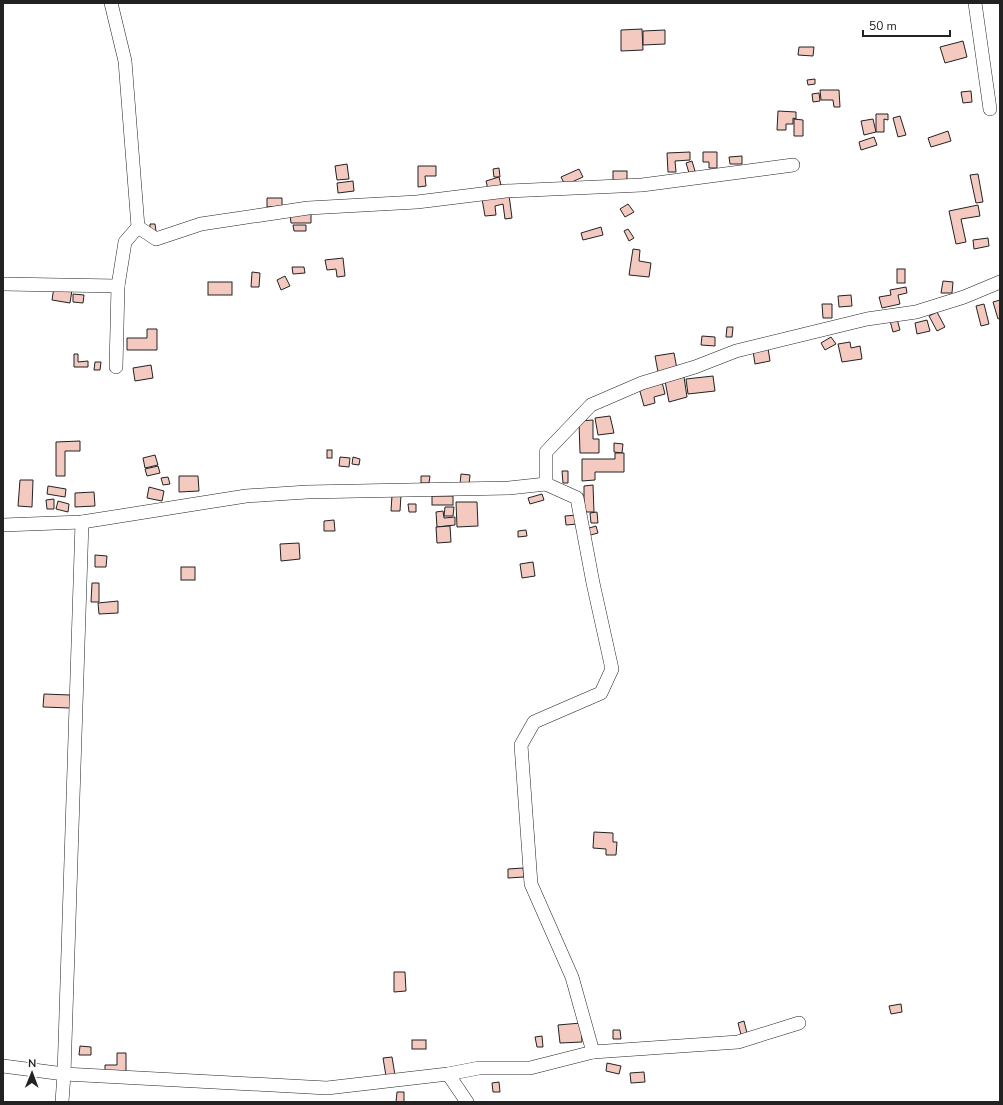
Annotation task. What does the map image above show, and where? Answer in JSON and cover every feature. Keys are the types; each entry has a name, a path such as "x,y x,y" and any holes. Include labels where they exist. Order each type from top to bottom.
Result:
{"street":[{"path":"111,3 125,61 138,227 125,242 118,286 116,367"},
{"path":"975,3 990,109"},
{"path":"138,227 156,238 200,224 308,208 417,202 506,191 642,185 792,165"},
{"path":"546,484 546,452 590,405 642,383 736,351 867,319 916,312 964,297 1000,282"},
{"path":"3,284 118,286"},
{"path":"3,525 82,522 246,496 307,492 509,488 546,484 577,498 593,583 612,669 601,693 534,722 521,745 531,884 572,977 594,1052"},
{"path":"62,1102 82,522"},
{"path":"3,1066 64,1074 328,1088 448,1074 479,1068 530,1068 594,1052 738,1042 799,1023"},
{"path":"448,1074 467,1102"}],"building":[{"path":"642,29 643,50 621,51 621,30"},
{"path":"665,30 665,44 643,45 643,31"},
{"path":"963,41 967,57 945,63 940,47"},
{"path":"799,47 814,47 813,56 798,55"},
{"path":"815,79 815,84 808,85 807,80"},
{"path":"820,90 839,90 840,107 834,107 833,100 821,100"},
{"path":"971,91 972,102 963,103 961,92"},
{"path":"819,93 820,101 813,102 812,94"},
{"path":"778,111 796,112 796,119 793,118 793,124 786,124 786,130 777,130"},
{"path":"876,114 888,114 888,120 884,119 884,132 876,132"},
{"path":"900,116 906,135 898,137 893,118"},
{"path":"794,119 803,120 803,136 794,136"},
{"path":"873,119 876,132 864,135 861,121"},
{"path":"948,131 951,141 931,147 928,138"},
{"path":"874,137 877,145 861,150 859,142"},
{"path":"690,152 690,160 675,161 676,172 668,172 667,153"},
{"path":"703,152 717,152 717,168 709,168 709,162 703,162"},
{"path":"742,156 742,164 730,164 729,157"},
{"path":"692,161 695,171 689,173 686,163"},
{"path":"347,164 349,179 337,180 335,166"},
{"path":"418,166 436,166 436,176 425,176 426,186 418,187"},
{"path":"499,168 500,177 494,177 493,169"},
{"path":"579,169 583,177 565,185 561,177"},
{"path":"613,171 627,171 627,182 613,182"},
{"path":"978,174 983,202 976,203 970,175"},
{"path":"499,177 501,185 488,189 486,181"},
{"path":"353,181 354,191 338,193 337,183"},
{"path":"509,195 512,218 505,219 503,204 495,206 496,215 485,216 482,199"},
{"path":"267,198 282,198 282,206 267,207"},
{"path":"628,204 634,212 625,217 620,209"},
{"path":"978,205 980,216 961,219 966,242 956,244 949,211"},
{"path":"311,214 311,223 291,223 290,215"},
{"path":"150,224 155,224 156,231 150,231"},
{"path":"293,225 306,225 306,231 294,231"},
{"path":"601,227 603,235 583,240 581,233"},
{"path":"628,229 634,238 629,241 624,231"},
{"path":"988,238 989,246 974,249 973,240"},
{"path":"633,249 640,250 639,261 651,263 649,277 629,275"},
{"path":"343,258 345,276 337,277 336,269 327,270 325,260"},
{"path":"292,267 304,267 305,273 293,274"},
{"path":"897,269 905,269 905,283 897,283"},
{"path":"252,272 260,273 259,287 251,287"},
{"path":"285,276 290,286 281,290 277,280"},
{"path":"943,281 953,282 952,293 941,293"},
{"path":"208,282 232,282 232,295 208,295"},
{"path":"54,287 72,290 70,303 52,300"},
{"path":"906,287 907,293 898,295 900,304 882,308 879,297 891,295 890,290"},
{"path":"73,294 84,295 83,303 73,302"},
{"path":"851,295 852,306 839,307 838,296"},
{"path":"1000,300 1000,318 998,319 993,302"},
{"path":"822,304 832,304 832,318 823,318"},
{"path":"984,304 989,324 981,326 976,306"},
{"path":"937,312 945,327 937,331 929,316"},
{"path":"897,319 900,330 893,332 890,321"},
{"path":"927,320 930,331 917,334 915,323"},
{"path":"727,327 733,327 732,337 726,337"},
{"path":"147,329 157,329 157,350 127,350 127,338 147,338"},
{"path":"702,336 715,337 715,346 701,345"},
{"path":"831,337 836,344 825,350 821,343"},
{"path":"850,342 851,348 860,346 862,359 842,362 838,344"},
{"path":"768,348 770,361 755,364 753,351"},
{"path":"674,353 677,369 658,372 655,356"},
{"path":"74,354 78,354 78,362 88,361 88,367 74,367"},
{"path":"95,362 101,362 100,370 94,370"},
{"path":"151,365 153,378 135,381 133,368"},
{"path":"713,376 715,391 688,394 686,379"},
{"path":"684,377 687,397 669,402 665,381"},
{"path":"662,382 665,394 654,397 655,403 644,406 639,388"},
{"path":"610,416 614,433 598,435 595,418"},
{"path":"593,420 593,439 599,439 599,453 580,453 579,421"},
{"path":"80,441 80,451 65,451 65,476 56,476 56,442"},
{"path":"614,443 623,444 622,453 614,452"},
{"path":"327,450 332,450 332,458 327,458"},
{"path":"615,453 624,453 624,472 595,472 595,480 582,481 582,459 615,459"},
{"path":"155,455 158,465 145,468 143,458"},
{"path":"340,457 350,458 349,467 339,466"},
{"path":"353,457 360,459 359,465 352,464"},
{"path":"158,466 160,473 147,476 145,469"},
{"path":"562,471 568,471 568,483 563,483"},
{"path":"461,474 470,475 469,485 460,484"},
{"path":"179,476 198,476 199,491 179,492"},
{"path":"421,476 430,476 429,483 421,483"},
{"path":"168,477 170,484 163,485 161,478"},
{"path":"20,480 33,480 32,507 18,506"},
{"path":"593,485 594,512 584,512 584,486"},
{"path":"48,486 66,489 65,497 47,494"},
{"path":"149,487 164,491 162,501 147,498"},
{"path":"94,492 95,506 75,507 75,493"},
{"path":"542,494 544,500 530,504 528,498"},
{"path":"392,495 401,495 400,511 391,511"},
{"path":"432,496 453,496 453,505 432,505"},
{"path":"54,499 54,509 47,509 46,500"},
{"path":"58,501 69,504 68,512 56,509"},
{"path":"456,502 477,502 478,526 457,527"},
{"path":"408,504 416,504 416,512 409,512"},
{"path":"445,507 454,507 453,516 444,516"},
{"path":"443,511 444,518 455,517 455,525 437,527 436,512"},
{"path":"597,512 598,523 591,523 590,513"},
{"path":"577,515 578,524 566,525 565,516"},
{"path":"334,520 335,531 324,531 324,521"},
{"path":"450,526 451,542 437,543 436,527"},
{"path":"596,526 598,533 587,536 586,529"},
{"path":"526,530 527,536 518,537 518,531"},
{"path":"299,543 300,559 281,561 280,544"},
{"path":"95,555 107,556 106,567 95,567"},
{"path":"533,562 535,576 522,578 520,564"},
{"path":"181,567 195,567 195,580 181,580"},
{"path":"92,583 99,583 99,602 91,602"},
{"path":"118,601 118,613 99,614 98,603"},
{"path":"44,694 70,695 70,708 43,707"},
{"path":"594,832 613,833 613,842 617,842 616,855 606,855 606,849 593,848"},
{"path":"523,868 524,877 508,878 508,869"},
{"path":"394,972 405,972 406,991 394,992"},
{"path":"901,1004 902,1012 891,1014 889,1006"},
{"path":"744,1021 747,1033 741,1035 738,1023"},
{"path":"581,1023 582,1042 560,1043 558,1025"},
{"path":"613,1030 620,1030 621,1039 613,1039"},
{"path":"542,1036 543,1047 537,1047 535,1037"},
{"path":"412,1040 426,1040 426,1049 412,1049"},
{"path":"80,1046 91,1047 91,1055 79,1055"},
{"path":"117,1053 126,1053 126,1074 105,1073 105,1065 117,1065"},
{"path":"392,1057 395,1075 386,1076 383,1058"},
{"path":"607,1063 621,1066 619,1074 606,1071"},
{"path":"644,1072 645,1082 631,1083 630,1073"},
{"path":"499,1082 500,1092 493,1092 492,1083"},
{"path":"397,1092 404,1092 404,1102 396,1102"}]}
